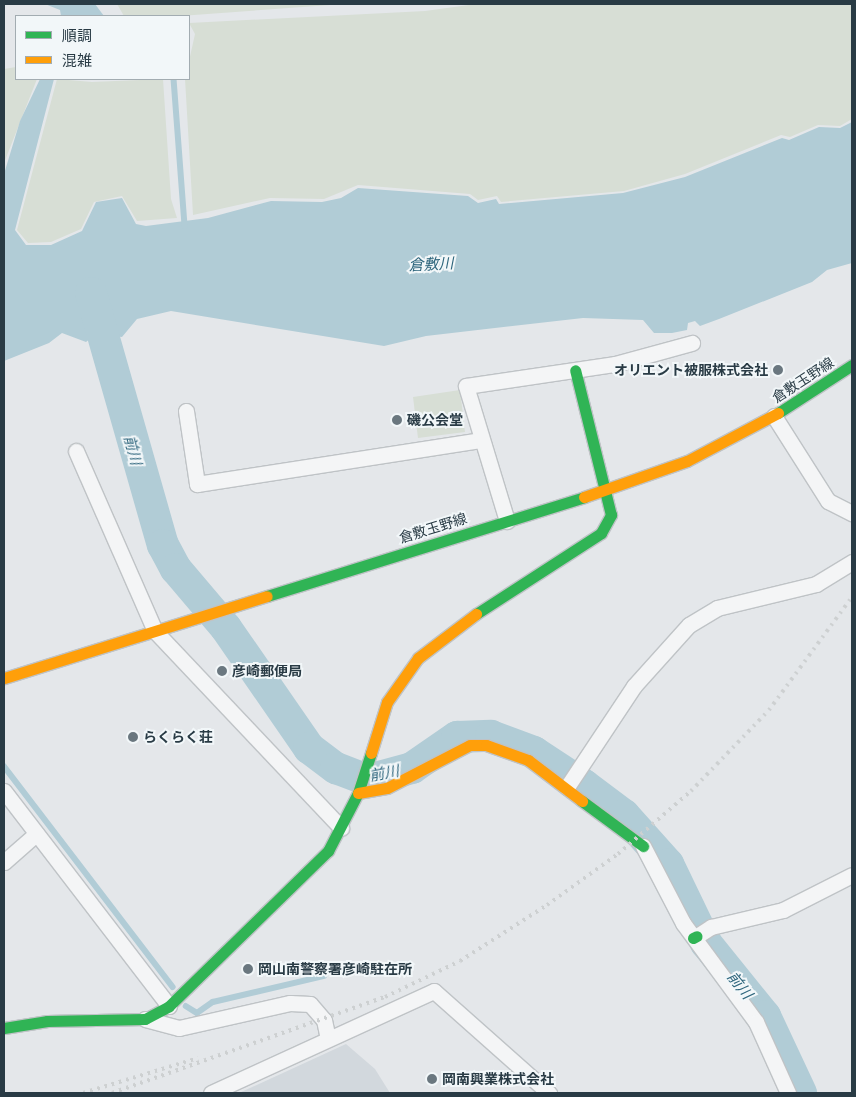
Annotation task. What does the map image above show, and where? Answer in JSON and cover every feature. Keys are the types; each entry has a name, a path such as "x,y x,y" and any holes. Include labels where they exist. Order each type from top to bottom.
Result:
{"street":[{"path":"507,521 466,386 575,370 692,343"},
{"name":"倉敷玉野線","path":"4,678 606,490 686,461 774,416 852,365"},
{"path":"145,1019 169,1006 328,851 341,828 360,783 387,702 418,658 466,619 512,594 600,533 611,515 575,370"},
{"path":"186,411 197,484 482,440"},
{"path":"774,416 828,501 852,513"},
{"path":"76,451 155,631 341,828"},
{"path":"568,786 634,686 689,624 717,608 816,584 852,562"},
{"path":"360,783 395,785 470,744 496,747 528,760 568,786 644,846 756,1022 788,1093"},
{"path":"4,791 169,1006"},
{"path":"4,862 36,834"},
{"path":"699,934 783,910 852,875"},
{"path":"211,1093 434,991 549,1093"},
{"path":"4,1028 46,1021 145,1019 179,1028 290,1003 310,1004 324,1020 328,1039"}],"shaded area":[{"path":"117,4 344,4 190,15 123,15"},
{"path":"476,4 852,4 852,119 840,126 818,125 790,137 781,135 685,174 624,191 501,202 497,196 478,200 470,194 358,185 324,199 270,198 193,215 185,80 190,80 190,56 195,34 190,23 425,11"},
{"path":"15,67 15,80 37,80 4,163 4,69"},
{"path":"57,80 92,82 163,80 171,199 177,218 137,221 122,196 94,202 81,229 51,242 28,243 17,230"},
{"path":"460,390 465,432 418,438 413,397"},
{"path":"346,1044 375,1069 390,1093 239,1093"}],"water":[{"path":"45,4 95,4 103,15 61,15 60,10"},
{"name":"倉敷川","path":"40,80 54,80 15,230 26,245 51,245 82,231 96,202 122,198 136,224 146,226 208,218 271,201 322,202 341,198 358,188 468,196 478,203 496,199 499,204 623,193 685,177 782,138 789,140 819,127 840,128 852,122 852,263 827,270 812,282 719,319 700,326 695,321 688,323 687,330 672,333 654,333 643,320 583,318 426,336 384,346 171,311 137,319 122,337 96,334 86,342 62,333 49,343 4,361 4,174 20,121"}],"waterway":[{"path":"174,80 185,226"},
{"name":"前川","path":"91,293 163,545 176,569 226,628 309,748 336,768 368,780 412,768 457,737 491,736 534,752 584,785 624,815 668,864 706,943 765,1016 801,1093"},
{"path":"4,766 173,987"},
{"path":"186,1006 197,1013 213,1002 324,976"}],"railway":[{"path":"112,1093 385,997 460,961 547,905 618,854 691,791 769,710 852,597"},
{"path":"83,1093 198,1058"}],"traffic: fast":[{"path":"778,413 852,365"},
{"path":"476,614 601,533 611,515 575,370"},
{"path":"267,596 584,497"},
{"path":"4,1028 47,1021 145,1019 169,1006 328,851 358,793 371,753"},
{"path":"582,801 643,846"},
{"path":"693,938 697,936"}],"traffic: slow":[{"path":"584,497 687,461 778,413"},
{"path":"4,678 267,596"},
{"path":"371,753 387,702 418,658 476,614"},
{"path":"358,793 387,788 470,745 486,745 528,760 582,801"}],"place":[{"name":"オリエント被服株式会社","path":"778,370"},
{"name":"磯公会堂","path":"397,420"},
{"name":"彦崎郵便局","path":"222,671"},
{"name":"らくらく荘","path":"133,737"},
{"name":"岡山南警察署彦崎駐在所","path":"248,969"},
{"name":"岡南興業株式会社","path":"432,1079"}]}
